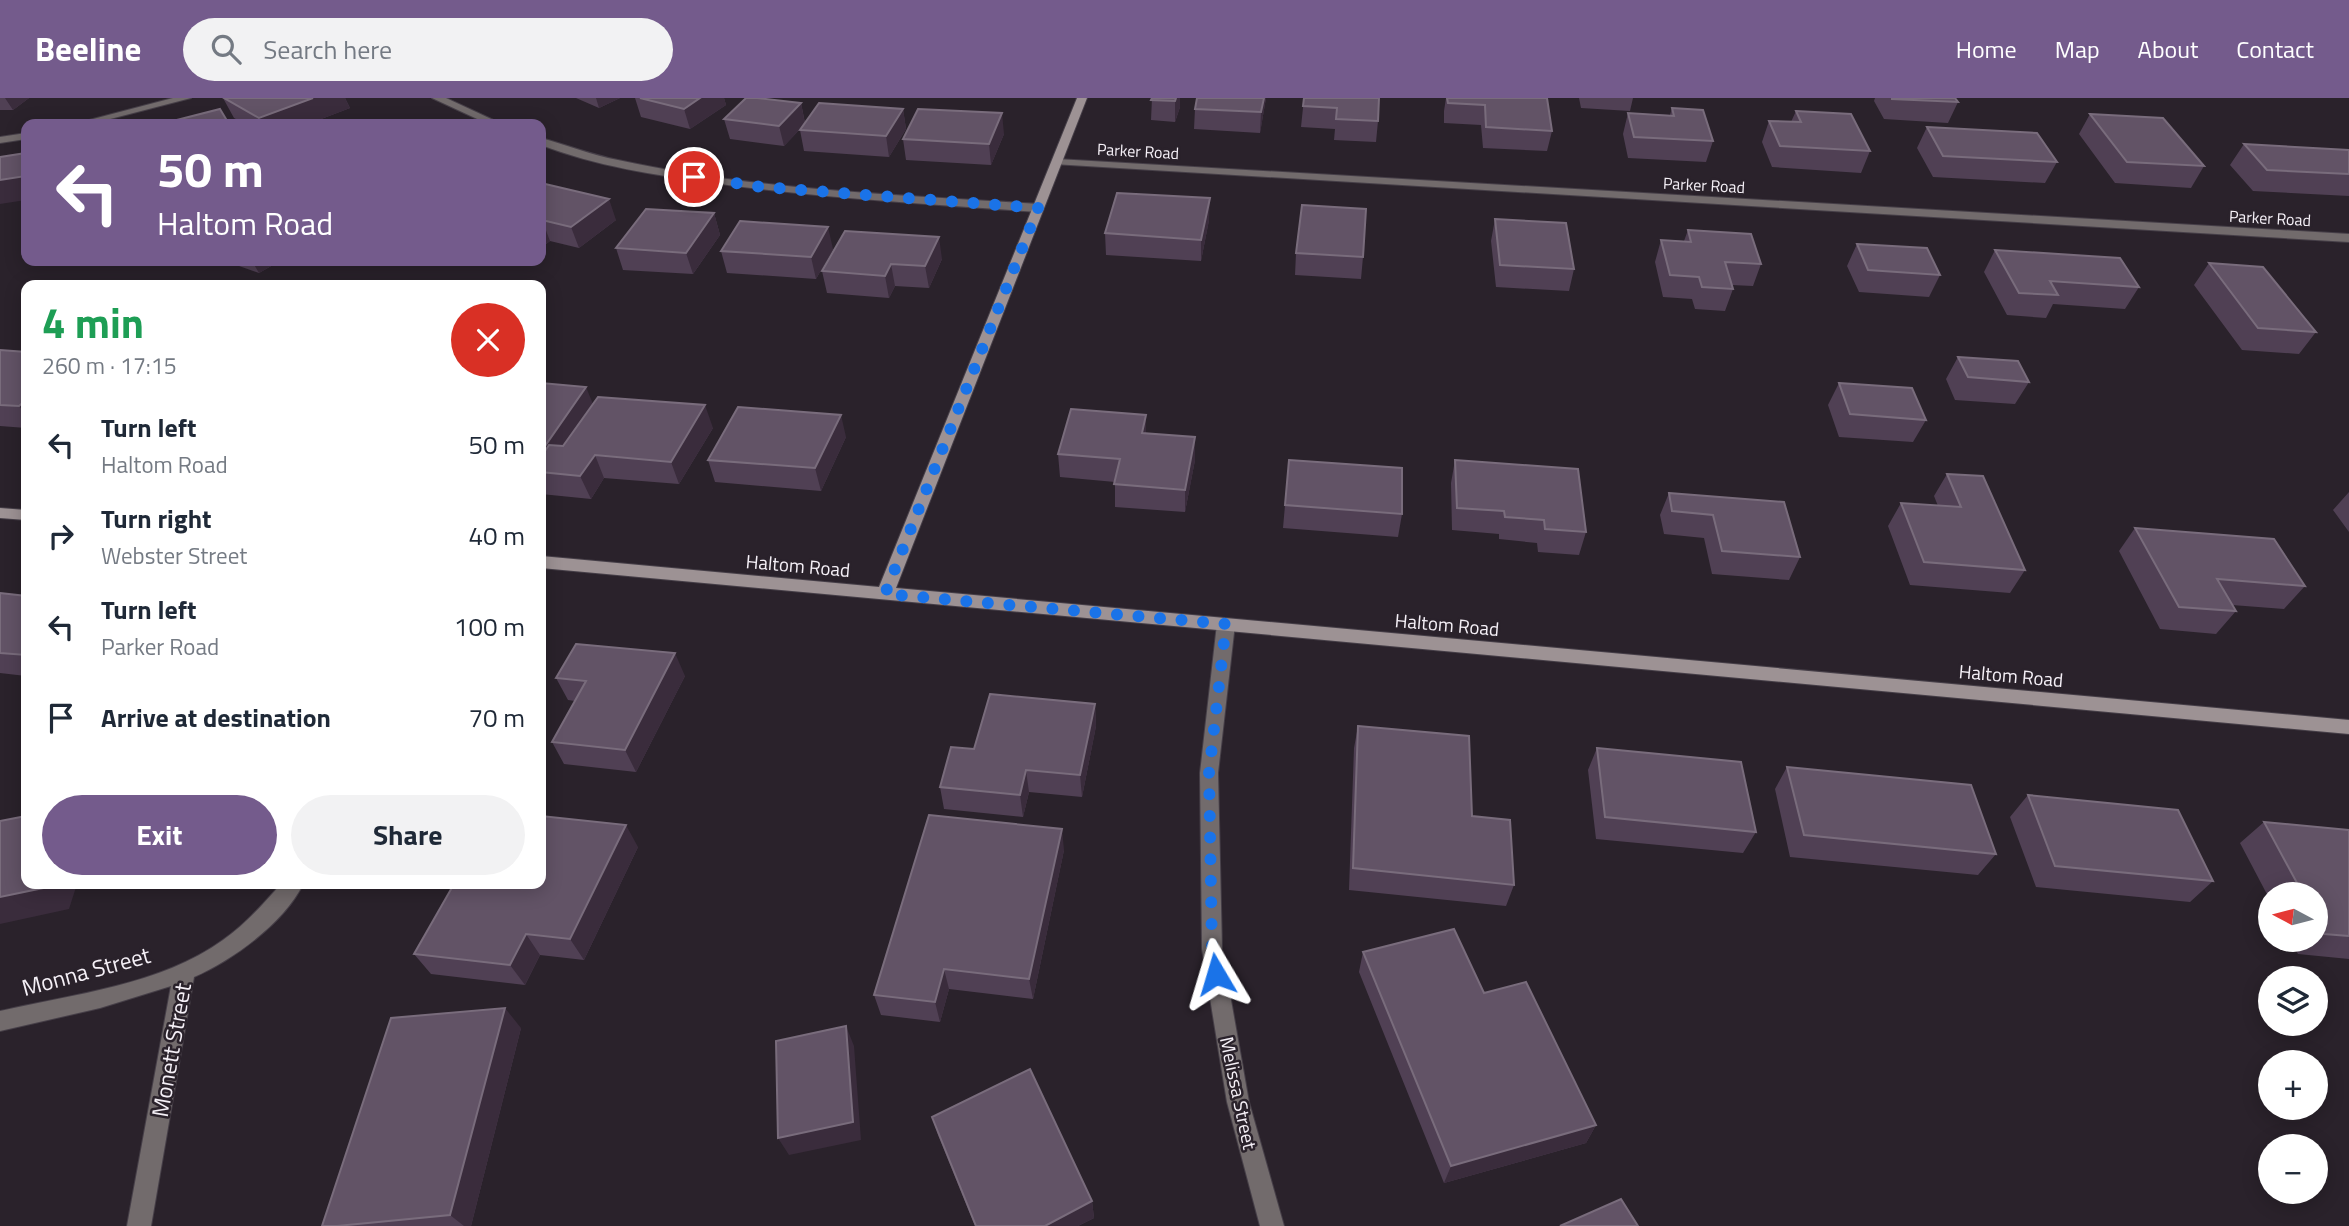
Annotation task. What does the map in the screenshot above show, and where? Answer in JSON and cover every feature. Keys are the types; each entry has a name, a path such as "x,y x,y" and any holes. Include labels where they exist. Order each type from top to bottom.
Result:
{"main road":[{"path":"885,594 1082,98"},
{"path":"0,513 21,515"},
{"name":"Haltom Road","path":"546,562 2349,727"}],"street":[{"path":"100,119 186,98"},
{"path":"437,98 485,119"},
{"path":"0,140 21,137"},
{"path":"546,143 648,171 762,187 1038,208"},
{"name":"Parker Road","path":"1056,162 2349,238"},
{"name":"Melissa Street","path":"1226,624 1209,773 1212,949 1238,1102 1272,1226"},
{"name":"Monett Street","path":"139,1226 186,970 212,958 254,929 289,889"},
{"name":"Monna Street","path":"0,1021 150,983 186,970"}],"building":[{"path":"224,98 313,98 259,118"},
{"path":"640,98 700,98 684,109"},
{"path":"746,98 801,103 779,126 724,119"},
{"path":"1176,98 1175,101 1151,100"},
{"path":"1197,98 1264,98 1261,112 1195,109"},
{"path":"1304,98 1379,98 1378,121 1336,119 1337,108 1303,106"},
{"path":"1447,98 1547,98 1552,131 1486,127 1485,105 1448,103"},
{"path":"1955,98 1958,102 1892,99"},
{"path":"819,103 903,109 886,136 800,130"},
{"path":"1672,108 1703,110 1713,141 1634,137 1628,113 1674,116"},
{"path":"220,109 226,119 181,119"},
{"path":"918,109 1002,113 989,144 903,139"},
{"path":"1796,111 1851,114 1870,151 1780,146 1769,121 1801,122"},
{"path":"2090,114 2163,118 2204,166 2127,162"},
{"path":"1927,127 2037,133 2057,162 1943,156"},
{"path":"2244,144 2349,150 2349,174 2267,170"},
{"path":"21,154 21,177 0,180 0,157"},
{"path":"546,184 609,199 571,227 546,221"},
{"path":"1117,193 1210,198 1201,240 1105,233"},
{"path":"1302,205 1366,209 1363,257 1296,253"},
{"path":"646,209 714,213 686,253 616,248"},
{"path":"1495,219 1566,223 1574,269 1500,265"},
{"path":"740,221 828,227 811,257 721,251"},
{"path":"1688,230 1751,234 1761,264 1725,262 1733,289 1702,287 1699,277 1670,275 1661,240 1691,242"},
{"path":"845,231 939,237 925,266 891,264 885,276 822,271"},
{"path":"1857,244 1927,248 1940,275 1868,270"},
{"path":"1995,250 2120,258 2139,287 2050,281 2058,295 2019,293"},
{"path":"2209,263 2263,267 2316,332 2258,328"},
{"path":"0,350 21,352 21,404 0,405"},
{"path":"1958,357 2018,361 2029,382 1968,377"},
{"path":"546,383 586,387 546,445"},
{"path":"1839,383 1912,388 1926,420 1850,414"},
{"path":"598,397 705,405 671,462 595,455 580,476 546,473 546,450 549,445 563,446"},
{"path":"738,407 841,415 815,468 708,460"},
{"path":"1071,409 1146,415 1142,433 1195,437 1185,490 1114,484 1120,459 1058,454"},
{"path":"1289,460 1402,468 1402,514 1285,505"},
{"path":"1455,460 1578,469 1586,532 1545,529 1544,520 1505,517 1504,511 1457,508"},
{"path":"1947,474 1983,476 2025,570 1924,562 1901,503 1961,507"},
{"path":"1669,493 1784,502 1800,557 1722,551 1713,515 1672,511"},
{"path":"2135,528 2274,539 2305,586 2217,579 2236,611 2179,607"},
{"path":"0,593 21,595 21,655 0,653"},
{"path":"576,644 675,653 625,750 552,742 586,681 556,678"},
{"path":"990,694 1095,704 1080,775 1026,770 1020,795 940,787 951,747 974,749"},
{"path":"1358,726 1469,736 1472,816 1510,820 1514,885 1353,868"},
{"path":"1597,748 1741,762 1756,832 1605,817"},
{"path":"1787,767 1971,785 1996,854 1804,835"},
{"path":"2028,795 2178,810 2213,881 2055,866"},
{"path":"929,815 1062,829 1029,979 944,969 935,1002 874,995"},
{"path":"21,817 21,889 38,889 0,897 0,821"},
{"path":"546,817 626,825 570,939 526,934 510,965 414,954 451,889 546,889"},
{"path":"2264,822 2349,830 2349,936 2328,934 2328,882 2296,882"},
{"path":"1454,929 1484,993 1526,982 1596,1125 1451,1166 1363,952"},
{"path":"505,1008 450,1215 322,1226 391,1018"},
{"path":"846,1026 853,1122 778,1138 776,1041"},
{"path":"1030,1069 1092,1201 1045,1226 976,1226 932,1117"},
{"path":"1621,1199 1638,1226 1560,1226"}],"route":[{"path":"694,177 762,187 1038,208 885,594 1226,624 1209,773 1212,949 1216,974"}]}
